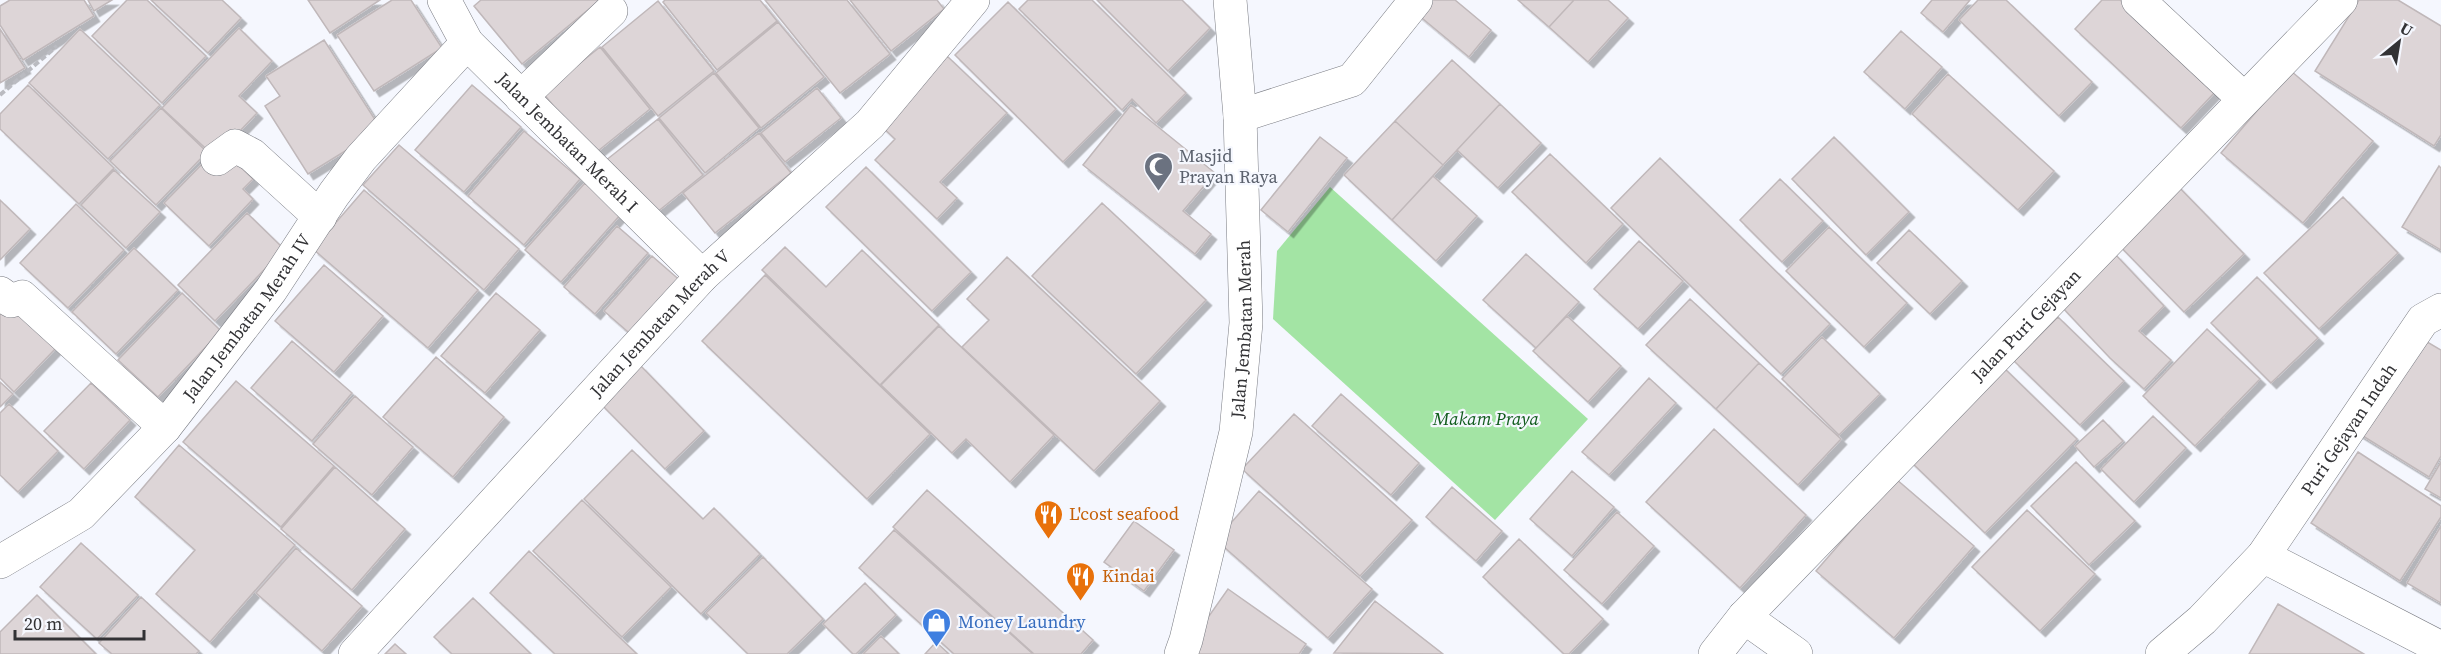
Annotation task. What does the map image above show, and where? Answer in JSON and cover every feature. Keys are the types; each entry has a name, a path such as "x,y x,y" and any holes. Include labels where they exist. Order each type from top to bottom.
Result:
{"street":[{"name":"Jalan Jembatan Merah I","path":"444,0 467,43 702,276"},
{"name":"Jalan Jembatan Merah V","path":"355,654 702,276 870,124 973,0"},
{"name":"Jalan Jembatan Merah","path":"1181,654 1236,432 1246,323 1240,116 1230,0"},
{"path":"1240,116 1352,80 1416,0"},
{"path":"2138,0 2244,99"},
{"name":"Jalan Puri Gejayan","path":"1715,654 1744,617 2341,0"},
{"path":"521,97 611,11"},
{"name":"Jalan Jembatan Merah IV","path":"0,562 81,514 165,427 271,290 362,158 467,43"},
{"path":"217,159 235,146 252,155 320,217"},
{"path":"0,293 11,301 22,297 165,427"},
{"name":"Puri Gejayan Indah","path":"2162,654 2202,620 2263,556 2423,320 2441,310"},
{"path":"2263,556 2441,648"},
{"path":"1744,617 1796,654"},
{"path":"2194,654 2202,620"}],"path":[{"path":"0,95 57,46"}],"green space":[{"name":"Makam Praya","path":"1330,187 1588,419 1495,520 1273,319 1277,251"}],"building":[{"path":"10,0 84,0 94,16 23,60 0,25 0,6"},
{"path":"88,0 112,0 94,11"},
{"path":"127,0 147,0 206,56 162,103 92,36"},
{"path":"151,0 222,0 241,18 208,53"},
{"path":"308,0 380,0 330,33"},
{"path":"392,0 411,0 442,48 374,91 337,35"},
{"path":"481,0 600,0 522,64 474,6"},
{"path":"665,0 760,0 777,21 717,70 663,2"},
{"path":"765,0 847,0 890,54 840,93"},
{"path":"850,0 937,0 944,9 891,51"},
{"path":"1028,0 1092,0 1186,93 1156,123 1132,99 1122,110 1019,9"},
{"path":"1097,0 1182,0 1210,28 1168,71"},
{"path":"1429,0 1455,0 1491,30 1469,57 1417,14"},
{"path":"1518,0 1574,0 1549,27"},
{"path":"1574,0 1608,0 1628,18 1588,62 1549,27"},
{"path":"1932,0 1970,0 1943,32 1921,13"},
{"path":"1978,0 2006,0 2092,82 2059,116 1959,20"},
{"path":"2102,0 2120,0 2216,91 2181,128 2075,29"},
{"path":"2359,0 2398,0 2441,26 2441,135 2434,146 2315,71"},
{"path":"658,1 714,71 658,116 602,47"},
{"path":"1008,2 1116,109 1063,162 955,55"},
{"path":"778,22 824,77 761,128 716,73"},
{"path":"239,28 272,61 239,96 257,113 215,157 162,108"},
{"path":"0,29 25,68 0,83"},
{"path":"80,29 160,105 108,159 29,83"},
{"path":"1901,31 1942,67 1905,109 1864,72"},
{"path":"324,40 381,129 308,174 265,106 280,96 266,76"},
{"path":"600,47 650,109 593,155 543,93"},
{"path":"947,56 1007,113 940,182 957,198 937,219 875,160 895,139 880,125"},
{"path":"1452,60 1500,104 1443,165 1395,121"},
{"path":"2291,71 2373,141 2303,223 2221,153"},
{"path":"714,73 759,128 705,173 659,118"},
{"path":"1948,74 2054,171 2018,210 1912,114"},
{"path":"28,85 114,168 79,204 0,129 0,114"},
{"path":"472,85 521,127 464,192 415,150"},
{"path":"817,88 841,118 785,162 761,133"},
{"path":"1500,104 1541,143 1498,188 1457,150"},
{"name":"Masjid Prayan Raya","path":"1131,105 1215,173 1183,211 1211,234 1195,254 1083,165"},
{"path":"161,108 207,152 156,205 110,161"},
{"path":"658,119 703,175 651,217 605,161"},
{"path":"1395,121 1443,165 1392,220 1344,175"},
{"path":"524,131 580,179 524,245 468,196"},
{"path":"759,133 791,173 715,233 683,193"},
{"path":"1320,137 1347,158 1288,232 1261,210"},
{"path":"1834,137 1909,212 1866,255 1792,179"},
{"path":"399,145 519,249 484,290 363,185"},
{"path":"227,154 253,179 243,189 253,199 209,246 164,203 209,157"},
{"path":"1550,154 1623,224 1586,263 1512,192"},
{"path":"1660,158 1830,324 1781,374 1611,208"},
{"path":"2439,166 2441,168 2441,250 2402,227"},
{"path":"866,167 971,272 932,311 826,207"},
{"path":"114,170 160,212 126,248 81,205"},
{"path":"1433,176 1477,216 1436,261 1392,220"},
{"path":"1780,179 1823,221 1782,262 1740,220"},
{"path":"2172,180 2244,254 2184,312 2112,238"},
{"path":"585,183 621,214 561,282 525,250"},
{"path":"364,190 478,290 428,348 313,249"},
{"path":"2343,197 2398,253 2319,329 2264,273"},
{"path":"0,200 30,229 0,260"},
{"path":"1102,203 1206,300 1136,374 1032,276"},
{"path":"76,204 124,250 68,308 20,263"},
{"path":"247,213 284,249 215,321 178,285"},
{"path":"617,226 648,253 595,314 564,287"},
{"path":"1829,227 1907,303 1864,347 1786,271"},
{"path":"1909,230 1962,281 1930,314 1877,263"},
{"path":"1639,241 1683,281 1638,329 1594,289"},
{"path":"785,247 826,287 862,250 939,325 880,385 762,270"},
{"path":"134,248 178,290 116,354 72,312"},
{"path":"1526,254 1579,302 1536,348 1483,300"},
{"path":"2115,254 2164,306 2139,331 2171,360 2144,389 2110,358 2061,306"},
{"path":"652,256 683,283 635,338 604,311"},
{"path":"1007,257 1160,401 1094,471 962,347 989,320 967,299"},
{"path":"324,265 383,316 334,372 275,321"},
{"path":"765,275 930,434 867,499 702,341"},
{"path":"2257,277 2318,338 2271,383 2211,323"},
{"path":"182,293 221,331 158,397 118,360"},
{"path":"496,293 540,330 485,393 441,356"},
{"path":"0,295 56,348 14,392 0,378"},
{"path":"1690,299 1759,363 1716,409 1646,345"},
{"path":"1567,316 1621,366 1588,402 1533,351"},
{"path":"2058,317 2124,381 2080,425 2014,361"},
{"path":"939,326 1054,435 1010,482 966,439 952,453 881,385"},
{"path":"2207,329 2260,379 2195,446 2143,396"},
{"path":"2417,336 2441,350 2441,456 2429,477 2358,433"},
{"path":"1822,337 1880,394 1839,435 1782,379"},
{"path":"292,341 352,393 312,441 251,388"},
{"path":"436,357 504,417 453,477 383,417"},
{"path":"1759,363 1841,439 1798,485 1716,409"},
{"path":"640,365 704,431 665,469 600,403"},
{"path":"2002,366 2077,439 1985,533 1909,460"},
{"path":"1649,378 1676,403 1609,475 1582,452"},
{"path":"236,381 334,466 281,527 183,442"},
{"path":"0,382 13,394 0,407"},
{"path":"91,383 130,420 84,469 44,431"},
{"path":"1341,394 1419,463 1391,495 1312,426"},
{"path":"355,396 413,447 372,495 313,444"},
{"path":"9,404 58,451 18,492 0,475 0,413"},
{"path":"1294,414 1412,520 1360,576 1242,469"},
{"path":"2153,416 2186,448 2134,502 2101,469"},
{"path":"2103,420 2123,441 2094,467 2075,446"},
{"path":"1714,429 1806,515 1740,588 1646,502"},
{"path":"179,445 295,545 210,642 156,594 195,550 135,497"},
{"path":"632,450 703,519 714,508 760,554 701,614 584,499"},
{"path":"2358,452 2441,506 2441,517 2400,581 2311,523"},
{"path":"2076,462 2135,521 2089,565 2031,506"},
{"path":"2441,462 2441,498 2425,489"},
{"path":"335,467 405,529 352,590 281,529"},
{"path":"1572,471 1614,507 1572,556 1530,519"},
{"path":"1896,479 1974,546 1894,638 1816,571"},
{"path":"1452,487 1502,531 1476,561 1426,517"},
{"path":"927,490 1093,640 1081,654 1034,654 893,527"},
{"path":"1259,491 1372,589 1328,638 1216,540"},
{"path":"582,500 671,587 622,637 533,551"},
{"path":"2027,510 2095,574 2040,631 1972,567"},
{"path":"1617,512 1654,546 1602,604 1564,570"},
{"path":"1134,521 1174,550 1144,591 1104,562"},
{"path":"2441,526 2441,603 2407,583"},
{"path":"894,530 1033,654 954,654 859,568"},
{"path":"1519,539 1603,619 1569,654 1564,654 1483,577"},
{"path":"81,543 138,595 97,639 40,587"},
{"path":"296,548 362,606 322,651 256,593"},
{"path":"529,551 637,654 555,654 490,593"},
{"path":"763,557 823,619 787,654 748,654 706,613"},
{"path":"865,583 896,615 856,654 853,654 823,624"},
{"path":"1228,589 1306,644 1299,654 1190,654 1185,650"},
{"path":"37,595 96,654 0,654 0,632"},
{"path":"141,597 199,651 196,654 112,654 99,643"},
{"path":"473,598 531,654 452,654 434,637"},
{"path":"1375,601 1443,654 1334,653"},
{"path":"2278,604 2364,654 2249,654"},
{"path":"881,636 899,654 863,654"},
{"name":"Money Laundry","path":"936,642 949,654 925,654"},
{"path":"395,644 406,654 385,654"}],"place":[{"name":"Masjid Prayan Raya","path":"1158,192"},
{"name":"L'cost seafood","path":"1048,540"},
{"name":"Kindai","path":"1081,602"},
{"name":"Money Laundry","path":"937,648"}]}
